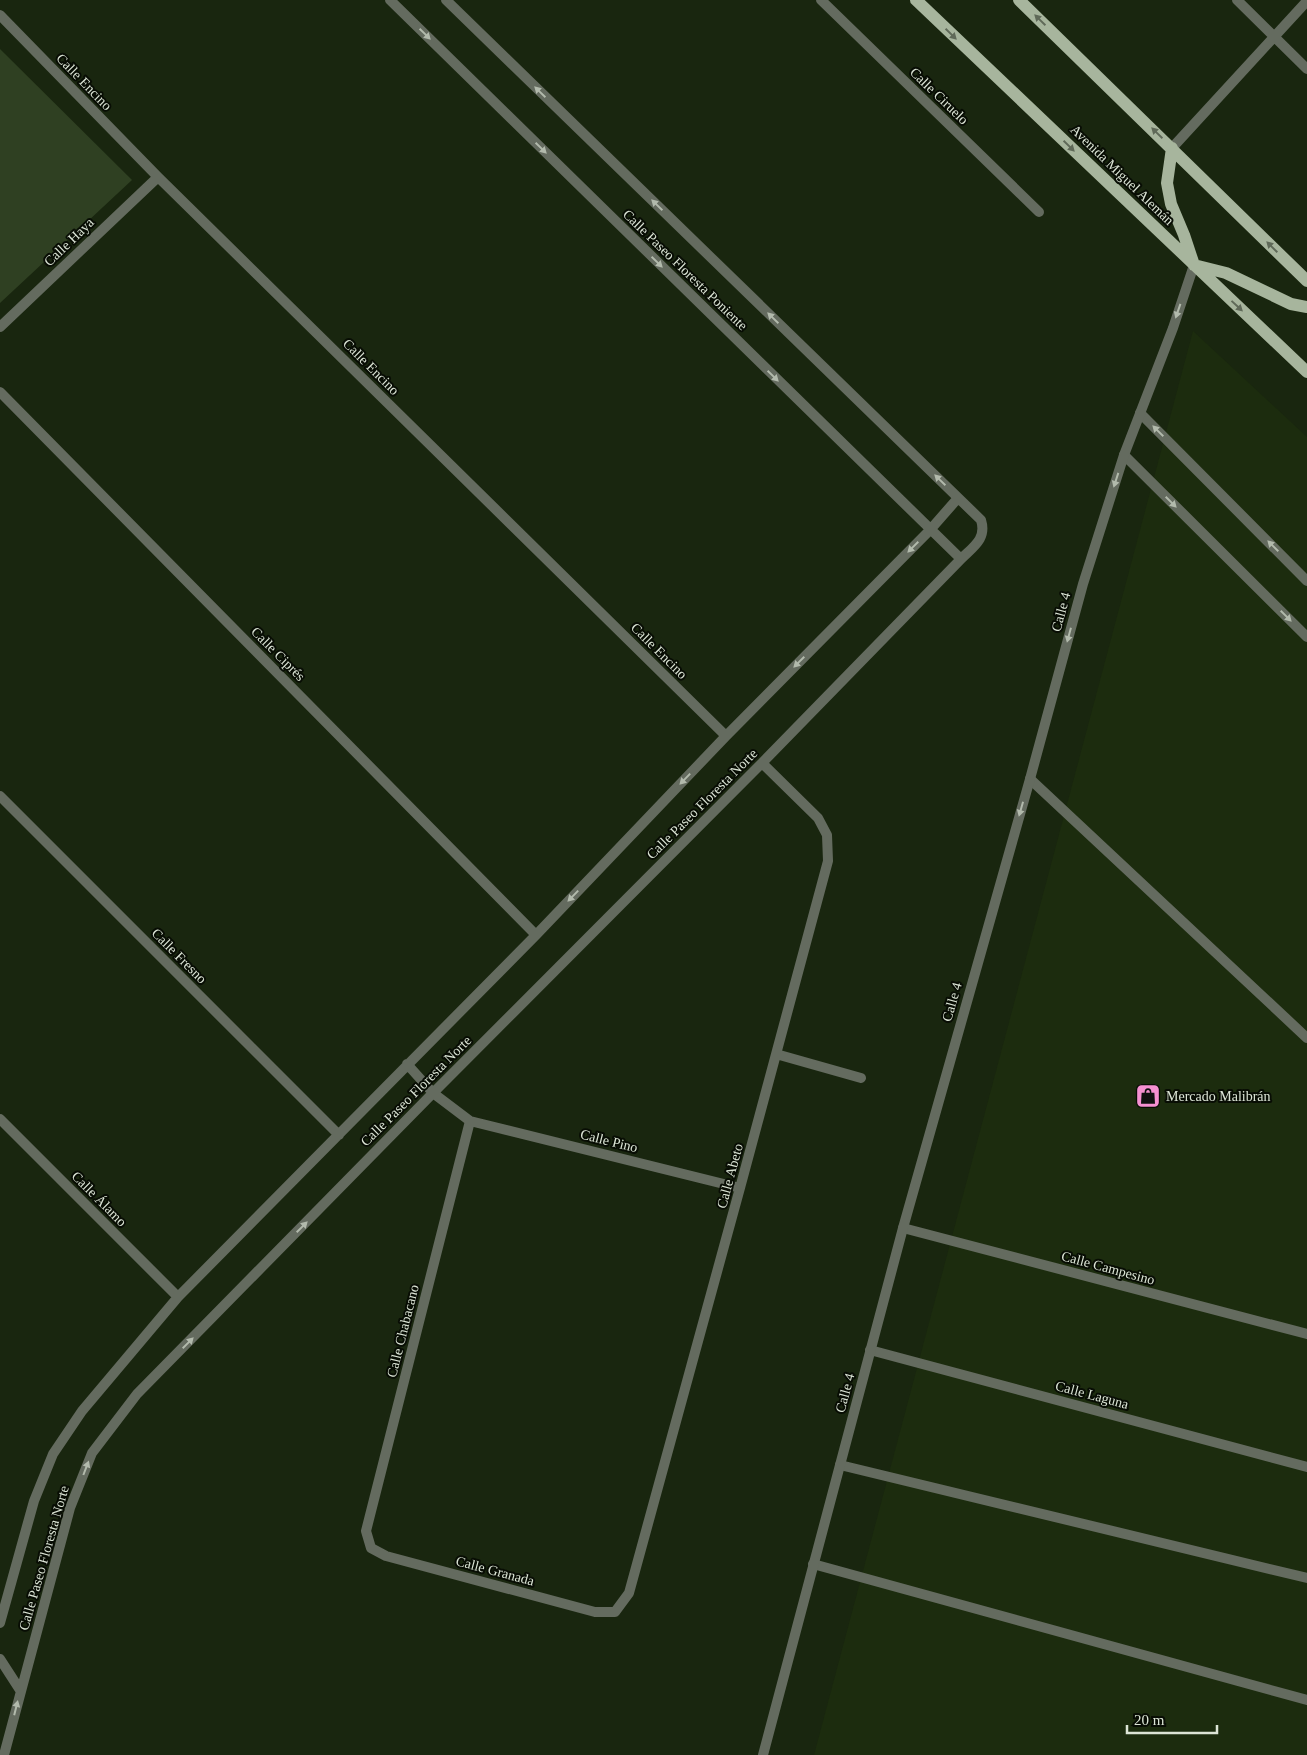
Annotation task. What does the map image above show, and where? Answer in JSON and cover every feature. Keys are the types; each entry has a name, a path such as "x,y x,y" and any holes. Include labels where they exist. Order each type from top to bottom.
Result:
{"main road":[{"name":"Avenida Miguel Alemán","path":"916,0 1307,372"},
{"path":"1019,0 1307,281"},
{"path":"1172,148 1167,183 1171,204 1194,265 1226,273 1283,301 1307,307"}],"street":[{"name":"Calle Paseo Floresta Poniente","path":"390,0 961,559"},
{"name":"Calle Paseo Floresta Poniente","path":"446,0 981,520 984,529"},
{"name":"Calle Ciruelo","path":"821,0 1039,212"},
{"path":"1236,0 1307,69"},
{"path":"1172,148 1307,2"},
{"name":"Calle Encino","path":"0,14 158,177 726,736"},
{"name":"Calle Haya","path":"0,328 158,177"},
{"name":"Calle 4","path":"763,1755 903,1228 1083,584 1124,455 1194,265"},
{"name":"Calle Ciprés","path":"0,392 536,935"},
{"path":"1140,413 1307,581"},
{"path":"1124,455 1307,637"},
{"name":"Calle Paseo Floresta Norte","path":"0,1623 34,1501 53,1454 82,1412 178,1297 536,935 726,736 930,530 958,498"},
{"name":"Calle Paseo Floresta Norte","path":"4,1755 70,1508 92,1454 137,1394 762,763 981,538 984,529"},
{"name":"Calle Abeto","path":"615,1612 630,1593 828,861 827,835 818,818 762,763"},
{"path":"1030,779 1307,1038"},
{"name":"Calle Fresno","path":"0,796 339,1135"},
{"path":"776,1054 861,1078"},
{"path":"407,1064 433,1094 470,1121"},
{"name":"Calle Álamo","path":"0,1119 178,1297"},
{"name":"Calle Pino","path":"470,1121 740,1188"},
{"name":"Calle Chabacano","path":"371,1548 366,1531 470,1121"},
{"name":"Calle Campesino","path":"903,1228 1307,1334"},
{"name":"Calle Laguna","path":"870,1350 1307,1467"},
{"path":"840,1465 1307,1578"},
{"name":"Calle Granada","path":"371,1548 386,1556 586,1610 615,1612"},
{"path":"813,1564 1307,1700"},
{"path":"0,1659 20,1690"}],"shaded area":[{"path":"0,49 132,180 0,303"},
{"name":"Mercado Malibrán","path":"1193,331 1307,437 1307,1755 814,1755"}],"place":[{"name":"Mercado Malibrán","path":"1148,1096"}]}
